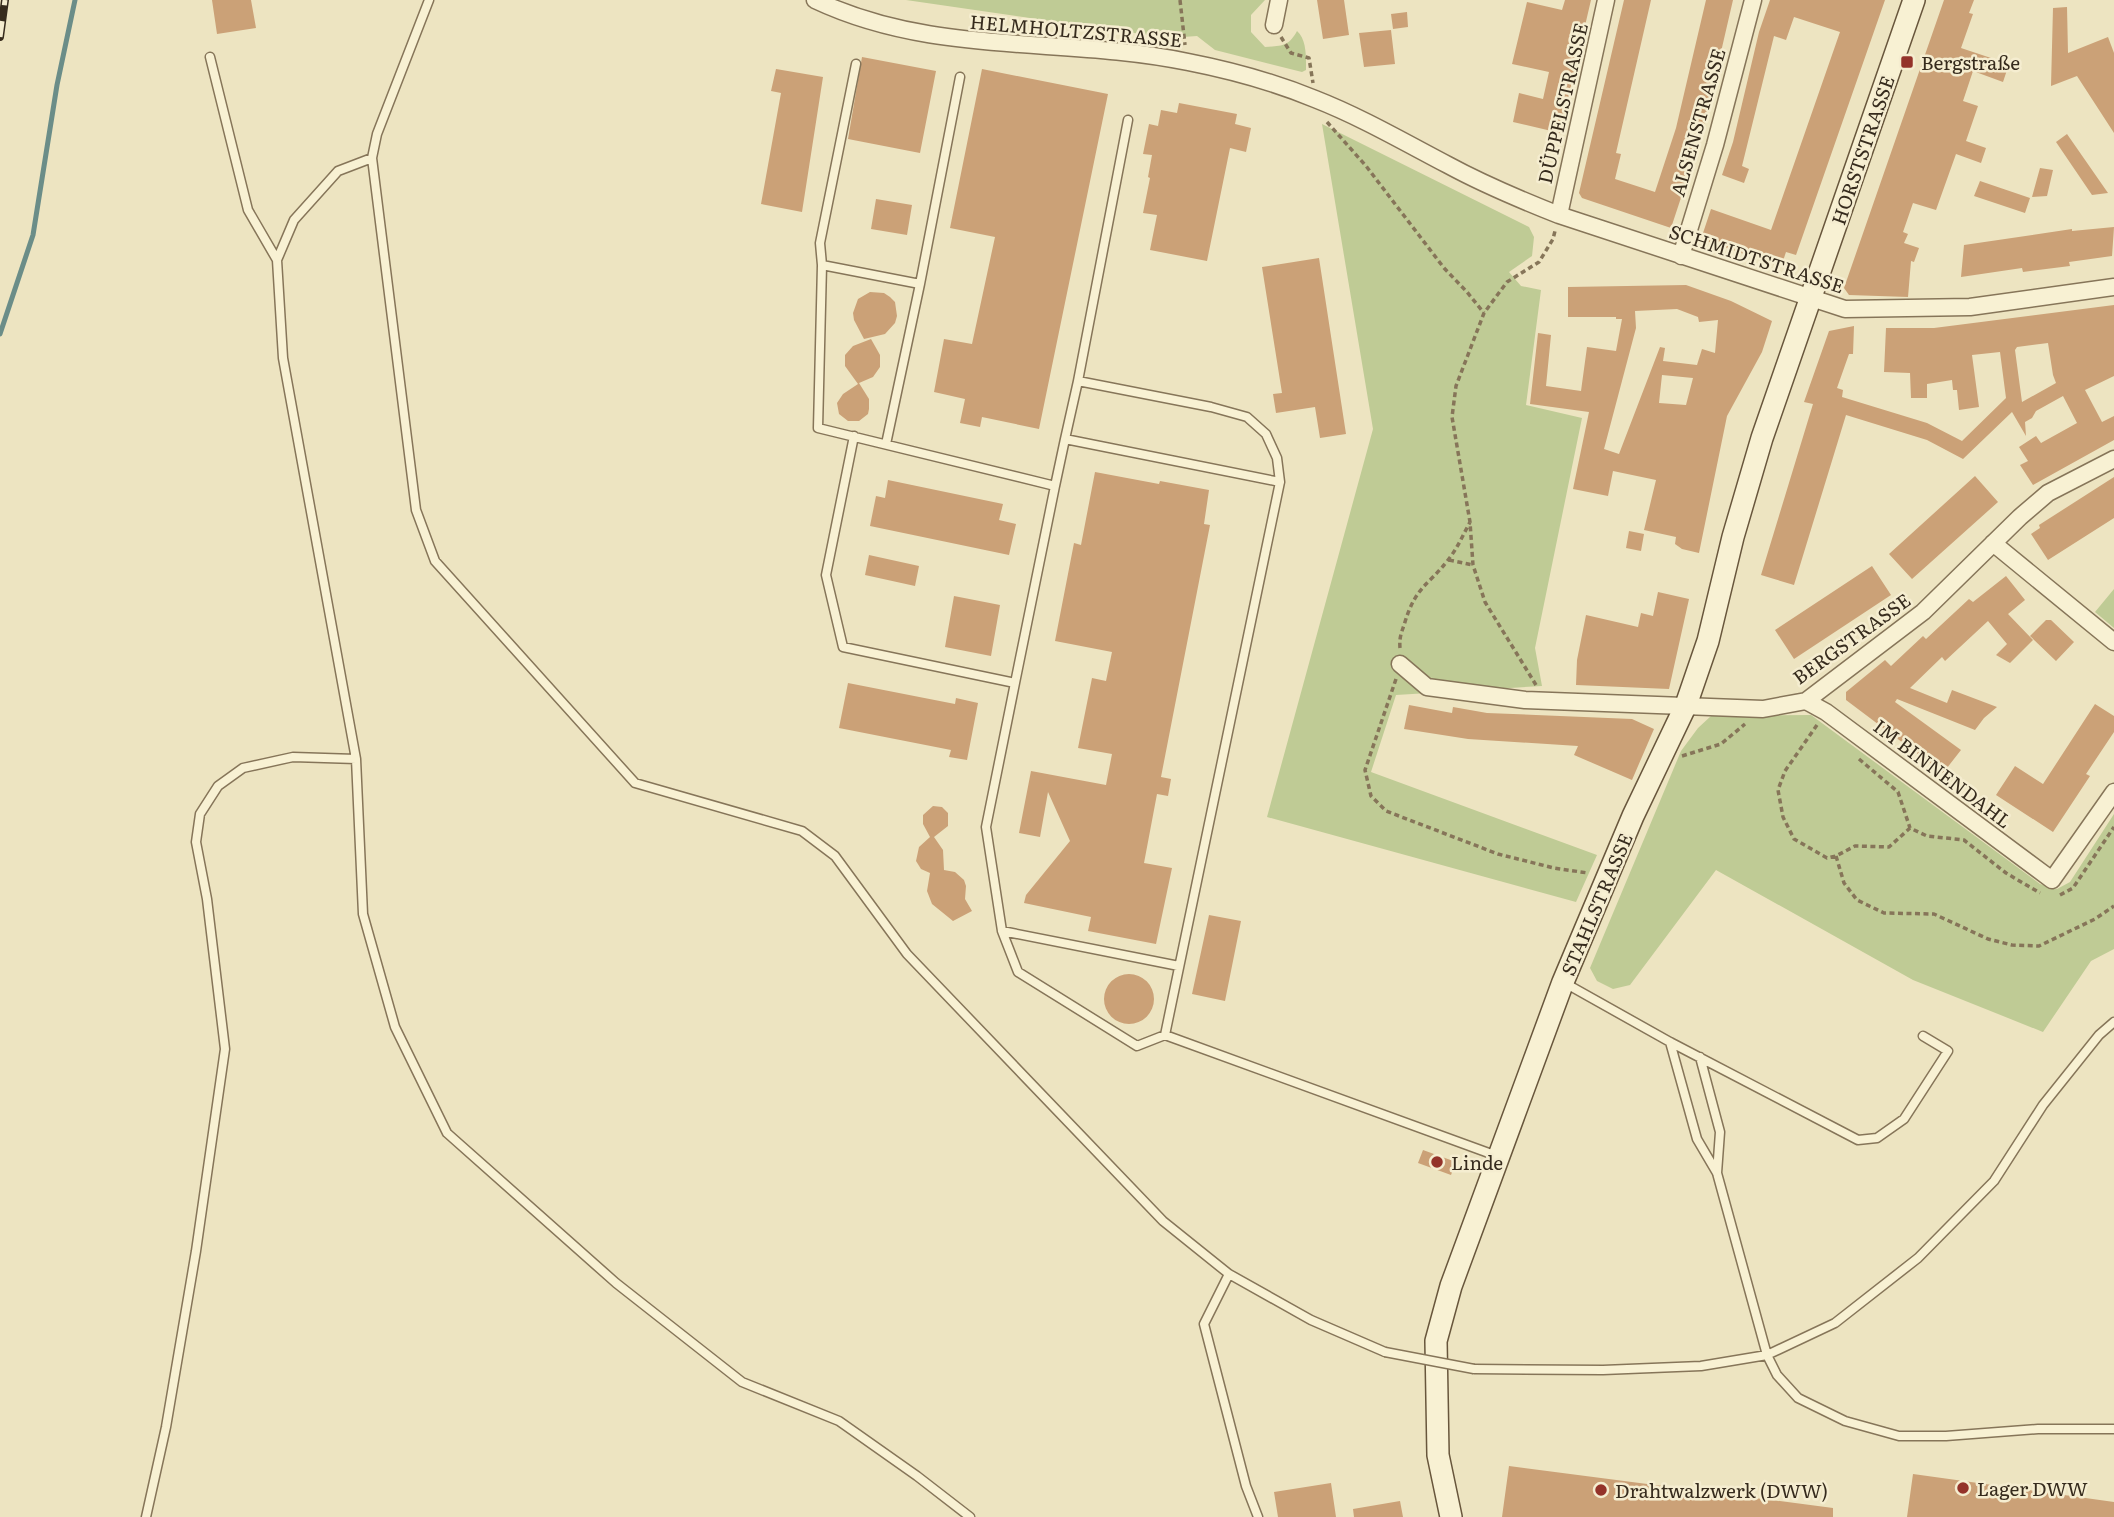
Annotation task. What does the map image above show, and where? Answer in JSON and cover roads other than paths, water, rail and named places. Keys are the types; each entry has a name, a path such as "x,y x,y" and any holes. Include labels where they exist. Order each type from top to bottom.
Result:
{"street":[{"name":"HELMHOLTZSTRASSE","path":"815,0 840,12 910,32 968,41 1136,54 1187,61 1315,98 1382,129 1462,172 1559,215"},
{"path":"1274,25 1279,0"},
{"name":"DÜPPELSTRASSE","path":"1559,215 1606,0"},
{"name":"ALSENSTRASSE","path":"1681,256 1715,145 1753,0"},
{"name":"HORSTSTRASSE","path":"1811,299 1913,0"},
{"name":"SCHMIDTSTRASSE","path":"1559,215 1845,309 1970,307 2114,287"},
{"name":"STAHLSTRASSE","path":"1451,1517 1438,1455 1436,1341 1451,1286 1563,982 1686,705 1708,641 1733,537 1762,438 1811,299"},
{"name":"BERGSTRASSE","path":"1400,664 1427,687 1525,700 1763,709 1806,701 1923,612 2020,517 2049,493 2114,459"},
{"path":"1993,543 2114,642"},
{"name":"IM BINNENDAHL","path":"1806,701 1826,712 2048,888 2114,792"}],"lane":[{"path":"429,0 377,134 372,158 416,510 435,561 635,783 802,831 835,856 907,954 1163,1221 1229,1274 1311,1320 1385,1353 1474,1369 1603,1370 1701,1366 1768,1355 1835,1323 1918,1258 1994,1181 2043,1105 2099,1035 2114,1022"},
{"path":"210,57 248,210 277,260"},
{"path":"856,64 820,243 822,265 818,428 1055,486"},
{"path":"886,444 960,76"},
{"path":"1128,120 1078,381 986,827 1002,931 1018,972 1137,1045 1165,1035 1497,1156"},
{"path":"372,158 338,171 294,220 277,260 283,358 356,759 363,914 396,1027 447,1133 615,1283 742,1382 839,1421 970,1517"},
{"path":"822,265 920,284"},
{"path":"1078,381 1211,407 1247,417 1265,434 1277,458 1280,482 1165,1035"},
{"path":"854,436 826,575 843,647 1015,683"},
{"path":"1065,439 1280,482"},
{"path":"146,1517 166,1427 187,1305 225,1049 207,899 196,842 200,814 218,786 243,768 293,757 356,759"},
{"path":"1002,931 1179,967"},
{"path":"1563,982 1670,1042 1858,1140 1877,1138 1904,1119 1948,1051 1923,1037"},
{"path":"1670,1042 1697,1139 1717,1173 1768,1355 1777,1375 1798,1398 1845,1421 1899,1436 1946,1436 2038,1429 2114,1429"},
{"path":"1700,1057 1720,1132 1717,1173"},
{"path":"1229,1274 1204,1324 1246,1486 1258,1517"}],"waterway":[{"path":"0,334 33,235 57,85 75,0"}],"railway":[{"path":"0,37 5,0"}],"place":[{"name":"Bergstraße","path":"1907,62"},
{"name":"Linde","path":"1437,1162"},
{"name":"Lager DWW","path":"1963,1488"},
{"name":"Drahtwalzwerk (DWW)","path":"1601,1490"}]}
